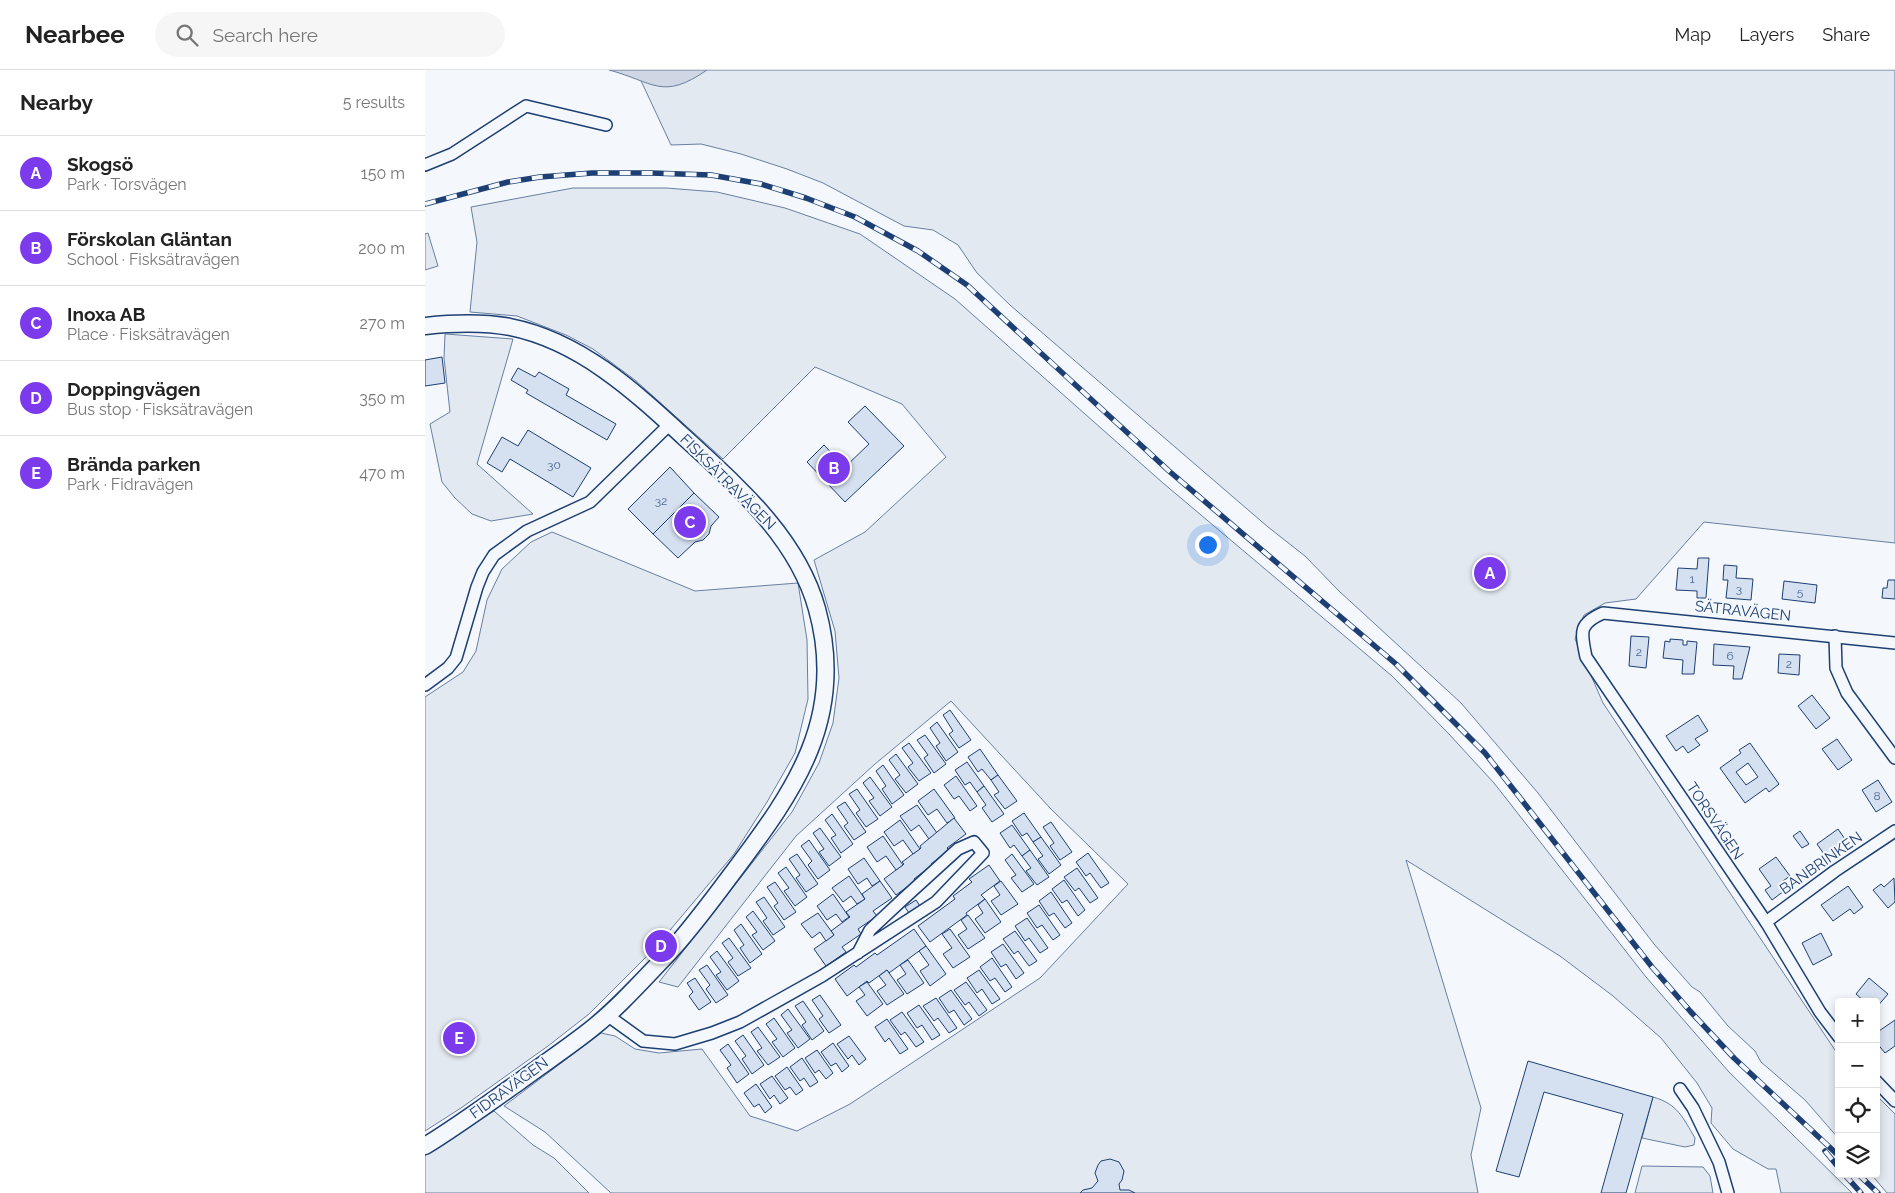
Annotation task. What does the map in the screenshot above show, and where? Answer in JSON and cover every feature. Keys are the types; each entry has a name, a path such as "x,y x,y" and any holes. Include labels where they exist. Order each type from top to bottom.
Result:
{"street":[{"path":"425,165 452,154 526,106 606,125"},
{"name":"FISKSÄTRAVÄGEN","path":"425,326 443,324 494,325 540,336 587,358 626,385 733,483 763,515 801,568 817,609 825,654 824,695 817,730 796,781 769,826 667,956 592,1029"},
{"path":"425,685 448,668 456,658 477,587 483,572 494,555 527,531 590,502 670,424"},
{"name":"SÄTRAVÄGEN","path":"1588,619 1603,613 1895,643"},
{"name":"TORSVÄGEN","path":"1588,619 1581,634 1586,657 1766,922 1820,1012 1835,1032"},
{"path":"1835,636 1836,668 1847,693 1895,758"},
{"name":"BANBRINKEN","path":"1766,922 1835,870 1895,830"},
{"path":"607,1015 643,1041 675,1044 741,1022 858,953 936,902 983,854 974,842 958,849 888,912 870,930 858,953"},
{"name":"FIDRAVÄGEN","path":"428,1144 492,1101 592,1029"},
{"path":"1880,1085 1895,1101"},
{"path":"1680,1089 1693,1108 1719,1162 1728,1193"}],"shaded area":[{"path":"609,70 707,70 679,85 668,87 658,86"},
{"path":"636,70 1895,70 1895,543 1704,522 1636,599 1605,603 1584,615 1575,639 1603,703 1835,1050 1835,1134 1805,1100 1761,1062 1755,1051 1728,1026 1700,992 1692,987 1654,944 1538,793 1461,703 1339,591 1305,556 1268,527 1010,305 977,273 958,245 933,230 904,226 823,183 787,169 741,154 701,144 671,145"},
{"path":"573,188 666,188 717,192 785,208 860,234 955,299 1163,483 1392,676 1494,783 1646,977 1729,1072 1852,1193 1781,1193 1776,1169 1768,1169 1733,1149 1711,1123 1712,1108 1697,1083 1661,1038 1613,996 1560,956 1406,860 1481,1108 1471,1155 1478,1193 611,1193 545,1132 504,1106 601,1033 615,1036 635,1049 659,1053 702,1049 750,1116 797,1131 850,1104 1040,978 1128,884 1051,809 951,701 875,764 796,836 678,987 659,982 792,812 819,763 833,723 839,678 835,631 814,560 865,532 946,457 902,404 815,367 723,459 635,380 593,349 566,335 517,316 470,312 477,242 471,207"},
{"path":"428,233 438,266 425,270 425,234"},
{"path":"445,334 513,339 477,464 533,514 491,521 472,514 442,482 430,424 450,412 444,358"},
{"path":"552,532 695,591 798,583 807,640 808,699 795,753 767,802 734,854 655,948 589,1014 548,1046 461,1108 425,1131 425,697 463,672 476,651 487,600 502,569 531,542"},
{"path":"1653,1097 1668,1104 1679,1113 1695,1138 1694,1145 1685,1147 1642,1138"},
{"path":"1880,1099 1895,1114 1895,1193 1887,1193 1874,1178 1880,1178"},
{"path":"494,1111 533,1145 554,1158 589,1193 425,1193 425,1155"},
{"path":"1642,1166 1703,1167 1710,1176 1713,1193 1635,1193"}],"building":[{"path":"442,357 445,383 425,386 425,360"},
{"path":"518,368 535,377 539,372 569,389 566,395 616,424 607,440 526,393 528,390 511,380"},
{"path":"865,406 904,446 845,502 807,462 824,445 845,467 869,444 848,422"},
{"path":"528,430 591,468 573,497 510,459 502,472 487,463 502,437 518,446"},
{"path":"670,467 694,493 653,534 628,509"},
{"path":"694,493 719,517 703,540 695,542 678,558 653,534"},
{"path":"1698,558 1709,558 1706,598 1697,598 1697,591 1676,590 1678,568 1697,569"},
{"path":"1724,565 1737,566 1736,578 1753,579 1751,600 1726,598 1728,580 1723,580"},
{"path":"1888,580 1895,580 1895,599 1882,598 1883,588 1887,588"},
{"path":"1784,581 1817,585 1815,603 1782,599"},
{"path":"1631,636 1649,637 1646,668 1629,666"},
{"path":"1670,639 1683,640 1683,645 1687,645 1687,641 1697,642 1694,674 1682,674 1683,660 1663,658 1665,641 1670,642"},
{"path":"1714,644 1750,647 1742,679 1733,679 1734,666 1713,665"},
{"path":"1779,654 1800,655 1799,675 1778,673"},
{"path":"1812,695 1830,718 1816,729 1798,706"},
{"path":"950,710 971,740 959,748 949,734 953,731 943,715"},
{"path":"1698,715 1708,731 1695,739 1700,745 1688,753 1683,746 1676,751 1666,736"},
{"path":"937,722 958,752 946,761 936,746 940,743 930,728"},
{"path":"925,735 946,764 934,773 924,758 928,755 917,740"},
{"path":"1837,739 1852,760 1838,770 1822,749"},
{"path":"909,743 931,773 919,781 908,767 913,763 902,748"},
{"path":"1750,743 1779,784 1769,792 1766,788 1745,803 1720,768 1741,753 1739,750","holes":["1748,763 1758,777 1746,785 1736,772"]},
{"path":"980,749 998,775 991,780 982,769 978,772 968,757"},
{"path":"896,754 918,784 906,793 895,779 900,775 889,760"},
{"path":"967,762 984,786 977,792 970,782 965,785 955,770"},
{"path":"883,765 904,795 892,804 882,789 886,786 876,771"},
{"path":"998,775 1017,801 1005,809 994,795 999,792 991,780"},
{"path":"956,776 977,806 970,811 959,796 954,799 944,785"},
{"path":"870,777 892,807 880,816 869,801 874,798 863,783"},
{"path":"1878,780 1892,802 1876,812 1862,790"},
{"path":"984,786 1004,814 992,822 982,808 986,805 977,792"},
{"path":"857,789 878,819 866,827 856,813 860,810 849,794"},
{"path":"934,789 955,818 947,823 937,809 928,815 918,801"},
{"path":"845,802 866,832 854,840 844,826 848,823 837,807"},
{"path":"917,805 937,833 929,839 919,825 911,831 900,816"},
{"path":"1024,813 1041,837 1033,842 1027,833 1022,836 1012,821"},
{"path":"832,814 853,844 841,853 831,838 836,835 825,820"},
{"path":"954,818 966,834 947,848 949,850 914,879 915,881 896,895 884,879 904,864 902,862 921,848 920,846"},
{"path":"900,820 920,849 913,854 903,840 894,846 884,832"},
{"path":"1051,822 1072,852 1060,860 1050,846 1054,843 1043,827"},
{"path":"1012,825 1030,850 1022,856 1014,845 1010,848 1000,833"},
{"path":"820,828 841,857 829,866 819,852 824,849 813,833"},
{"path":"1838,829 1847,842 1826,857 1817,844"},
{"path":"1800,831 1809,844 1802,848 1793,836"},
{"path":"883,836 903,865 896,870 886,856 877,862 867,847"},
{"path":"1041,837 1061,865 1049,874 1038,859 1043,856 1033,842"},
{"path":"809,840 830,870 818,879 808,865 812,861 801,846"},
{"path":"1030,850 1049,877 1037,885 1026,871 1031,868 1022,856"},
{"path":"1088,853 1109,883 1101,888 1090,873 1086,876 1076,862"},
{"path":"797,854 818,884 806,892 796,878 800,875 789,859"},
{"path":"1012,854 1034,884 1022,892 1011,878 1016,875 1005,860"},
{"path":"1776,857 1790,876 1783,881 1788,888 1772,900 1765,890 1771,886 1759,869"},
{"path":"864,858 880,881 872,886 867,878 858,884 848,869"},
{"path":"989,865 1000,881 981,895 985,899 966,913 967,915 930,942 918,926 955,899 953,896 972,882 969,879"},
{"path":"786,867 807,897 795,906 784,891 789,888 778,873"},
{"path":"1077,868 1098,898 1090,903 1079,888 1075,891 1064,877"},
{"path":"849,876 865,899 857,904 851,896 843,902 832,888"},
{"path":"1894,878 1895,902 1888,908 1873,890 1881,884 1884,887"},
{"path":"1064,880 1085,910 1078,916 1067,900 1062,903 1052,889"},
{"path":"880,881 892,898 873,911 877,916 858,929 861,934 842,947 846,952 826,966 814,949 834,935 831,931 850,917 846,912 865,899 862,894"},
{"path":"1001,881 1018,904 1001,915 991,901 1000,895 994,886"},
{"path":"775,882 796,912 784,920 774,906 778,903 767,887"},
{"path":"1848,886 1863,907 1854,914 1850,909 1833,921 1821,905"},
{"path":"1051,892 1072,923 1065,928 1054,913 1049,916 1039,901"},
{"path":"833,894 849,917 842,922 836,914 827,920 817,906"},
{"path":"764,897 785,927 773,935 763,921 767,918 756,902"},
{"path":"985,899 1001,922 985,933 975,919 983,913 978,905"},
{"path":"916,900 920,906 909,913 905,907"},
{"path":"1039,905 1060,935 1053,940 1042,925 1037,928 1027,913"},
{"path":"753,911 775,941 763,950 752,935 757,932 746,917"},
{"path":"818,913 834,935 826,941 820,932 812,938 801,924"},
{"path":"968,915 985,938 968,949 958,935 967,929 961,920"},
{"path":"1027,918 1048,948 1040,953 1029,938 1025,941 1015,926"},
{"path":"741,924 762,954 750,963 740,948 744,945 734,930"},
{"path":"914,929 926,946 889,973 887,970 869,983 867,981 847,996 835,979 875,953 877,955"},
{"path":"950,929 970,957 953,968 943,954 952,948 942,934"},
{"path":"1015,931 1037,961 1029,966 1018,951 1014,954 1003,939"},
{"path":"1821,933 1832,955 1813,965 1802,943"},
{"path":"729,938 751,968 738,976 728,962 733,958 722,943"},
{"path":"1003,944 1024,973 1016,979 1006,964 1001,967 991,952"},
{"path":"926,946 946,974 930,986 920,971 929,965 919,951"},
{"path":"717,951 739,981 727,990 716,975 721,972 710,957"},
{"path":"992,958 1012,987 1005,992 995,978 990,981 980,967"},
{"path":"908,960 924,983 907,994 897,980 906,974 900,965"},
{"path":"707,965 728,995 716,1003 706,989 710,985 699,970"},
{"path":"887,970 904,994 887,1005 877,991 886,985 879,976"},
{"path":"979,970 1000,999 992,1004 982,989 977,993 967,978"},
{"path":"695,978 711,1002 699,1010 689,996 693,992 687,983"},
{"path":"1869,978 1888,994 1880,1003 1880,998 1860,998 1856,994"},
{"path":"867,982 883,1004 867,1016 856,1001 865,995 859,987"},
{"path":"966,982 987,1010 979,1016 969,1002 965,1005 954,990"},
{"path":"951,990 972,1019 964,1025 954,1010 949,1013 939,998"},
{"path":"820,995 841,1025 829,1033 819,1019 823,1016 812,1000"},
{"path":"936,998 957,1028 949,1033 938,1018 934,1021 923,1006"},
{"path":"803,1001 824,1031 812,1040 802,1025 806,1022 795,1006"},
{"path":"919,1005 940,1035 932,1040 922,1025 917,1028 907,1013"},
{"path":"788,1009 810,1039 798,1048 787,1033 792,1030 781,1015"},
{"path":"902,1012 924,1042 916,1047 905,1032 901,1035 890,1020"},
{"path":"774,1018 795,1048 783,1057 772,1042 777,1039 766,1024"},
{"path":"887,1019 908,1049 900,1054 889,1038 885,1042 875,1027"},
{"path":"1895,1020 1895,1046 1885,1053 1880,1047 1880,1030"},
{"path":"758,1027 780,1057 768,1065 757,1051 762,1048 751,1032"},
{"path":"743,1035 764,1065 752,1074 742,1059 746,1056 735,1041"},
{"path":"849,1036 866,1059 859,1065 852,1055 848,1059 837,1044"},
{"path":"833,1043 849,1066 842,1072 836,1063 831,1066 821,1052"},
{"path":"728,1044 749,1074 737,1083 727,1068 731,1065 720,1050"},
{"path":"817,1050 833,1073 826,1079 819,1070 815,1073 805,1058"},
{"path":"802,1058 818,1082 810,1087 804,1078 800,1081 790,1067"},
{"path":"1528,1061 1653,1097 1626,1193 1601,1193 1623,1114 1544,1092 1519,1177 1496,1171"},
{"path":"787,1067 803,1090 796,1095 790,1087 785,1090 775,1076"},
{"path":"772,1076 788,1098 780,1104 774,1095 770,1099 760,1084"},
{"path":"756,1084 772,1107 765,1113 759,1104 754,1107 744,1093"},
{"path":"1110,1159 1119,1162 1124,1171 1119,1184 1120,1190 1129,1190 1135,1193 1080,1193 1083,1190 1092,1188 1098,1181 1095,1173 1098,1165 1101,1161"}],"railway":[{"path":"425,204 508,182 540,177 592,173 711,175 761,184 806,198 855,217 918,251 967,285 1169,471 1396,664 1485,753 1652,967 1690,1011 1734,1058 1835,1152"},
{"path":"1825,1151 1835,1163"},
{"path":"1848,1178 1861,1193"},
{"path":"1862,1178 1878,1193"}],"place":[{"name":"Förskolan Gläntan","path":"834,468"},
{"name":"Inoxa AB","path":"690,522"},
{"name":"Skogsö","path":"1490,573"},
{"name":"Doppingvägen","path":"661,946"},
{"name":"Brända parken","path":"459,1038"}]}
